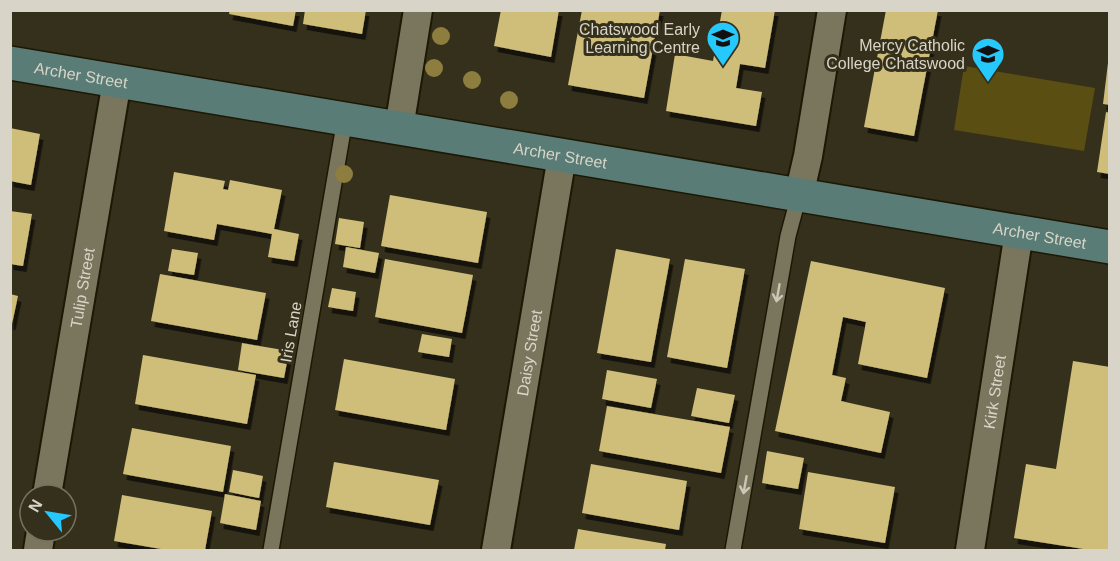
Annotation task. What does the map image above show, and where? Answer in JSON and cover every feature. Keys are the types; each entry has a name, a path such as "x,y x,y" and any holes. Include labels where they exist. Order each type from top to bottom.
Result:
{"main road":[{"name":"Archer Street","path":"10,63 1110,247"}],"street":[{"path":"399,128 418,10"},
{"path":"799,195 808,156 832,10"},
{"name":"Tulip Street","path":"49,483 117,81"},
{"name":"Daisy Street","path":"496,550 562,156"},
{"name":"Kirk Street","path":"970,550 1019,232"}],"lane":[{"name":"Iris Lane","path":"271,550 345,119"},
{"path":"733,550 788,236 799,195"}],"shaded area":[{"path":"964,66 1095,88 1084,151 954,130"}],"building":[{"path":"230,10 296,10 293,26 229,14"},
{"path":"305,10 366,10 362,34 303,24"},
{"path":"501,10 559,10 551,57 494,46"},
{"path":"582,10 660,10 644,98 568,85"},
{"path":"722,10 775,10 765,68 740,64 736,88 762,92 756,126 666,111 675,54 713,61"},
{"path":"886,10 938,10 914,136 864,127"},
{"path":"1108,63 1110,63 1110,105 1103,104"},
{"path":"1106,112 1110,113 1110,174 1097,172"},
{"path":"10,128 40,134 31,185 10,181"},
{"path":"174,172 225,181 223,189 228,190 230,180 282,190 274,229 299,234 294,261 268,257 272,234 217,224 214,240 164,231"},
{"path":"390,195 487,212 478,263 381,246"},
{"path":"10,211 32,214 23,266 10,264"},
{"path":"339,218 364,222 360,248 335,244"},
{"path":"346,247 379,253 375,273 343,267"},
{"path":"172,249 198,253 194,275 168,271"},
{"path":"616,249 670,259 651,362 597,353"},
{"path":"385,259 473,275 462,333 375,317"},
{"path":"685,259 745,269 727,368 667,357"},
{"path":"811,261 945,288 927,378 858,364 866,322 843,317 832,375 846,378 841,401 890,412 881,453 775,431"},
{"path":"160,274 266,293 257,340 151,321"},
{"path":"332,288 356,292 353,311 328,307"},
{"path":"10,294 18,296 12,324 10,324"},
{"path":"422,334 452,339 449,357 418,352"},
{"path":"242,343 289,351 284,378 238,370"},
{"path":"143,355 256,375 247,424 135,404"},
{"path":"344,359 455,379 446,430 335,410"},
{"path":"1073,361 1110,367 1110,550 1090,550 1014,538 1026,464 1056,469"},
{"path":"607,370 657,379 651,408 602,399"},
{"path":"697,388 735,395 729,423 691,416"},
{"path":"607,406 730,427 721,473 599,451"},
{"path":"132,428 231,446 223,492 123,474"},
{"path":"767,451 804,458 798,489 762,483"},
{"path":"334,462 439,480 430,525 326,507"},
{"path":"591,464 687,481 679,530 582,513"},
{"path":"233,470 263,476 259,498 229,492"},
{"path":"808,472 895,487 885,543 799,529"},
{"path":"225,494 261,501 256,530 220,523"},
{"path":"122,495 212,511 205,550 167,550 114,541"},
{"path":"578,529 666,544 665,550 574,550"}],"place":[{"name":"Chatswood Early Learning Centre","path":"723,67"},
{"name":"Mercy Catholic College Chatswood","path":"988,83"}]}
